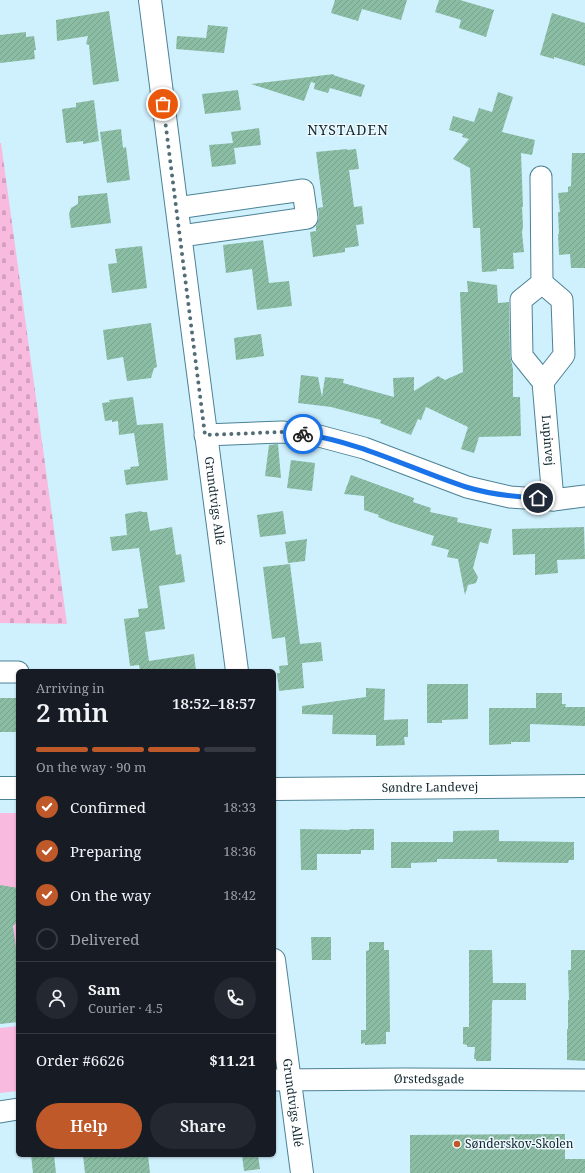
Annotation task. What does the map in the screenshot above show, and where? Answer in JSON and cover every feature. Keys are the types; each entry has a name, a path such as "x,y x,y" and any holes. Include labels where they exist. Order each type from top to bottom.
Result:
{"street":[{"name":"Grundtvigs Allé","path":"150,0 205,435 237,669"},
{"path":"541,177 542,283 562,300 564,355 543,382 522,356 521,300 542,283"},
{"path":"177,208 303,190 307,218 181,236"},
{"name":"Lupinvej","path":"543,382 553,500"},
{"path":"205,435 282,432 319,436 364,448 467,487 510,497 553,500 585,496"},
{"path":"0,672 16,672"},
{"name":"Søndre Landevej","path":"276,789 585,786"},
{"path":"0,788 16,788"},
{"name":"Grundtvigs Allé","path":"276,994 281,1080 302,1173"},
{"name":"Ørstedsgade","path":"281,1080 585,1080"},
{"path":"0,1112 16,1109"}],"green space":[{"path":"1,143 67,624 0,623"},
{"path":"0,813 16,813 16,892 0,888"},
{"path":"16,908 16,952 13,932"},
{"path":"16,1026 16,1091 0,1093 0,1028"}],"building":[{"path":"335,0 407,0 401,20 362,9 358,21 331,13"},
{"path":"439,0 460,0 494,10 486,37 459,28 461,20 435,12"},
{"path":"109,11 119,81 93,85 89,45 86,44 88,36 57,41 56,20"},
{"path":"552,13 585,23 585,66 554,57 554,59 540,55"},
{"path":"208,25 228,27 224,53 176,49 177,36 206,38"},
{"path":"26,32 26,37 34,36 36,50 34,50 35,59 0,63 0,35"},
{"path":"334,74 333,75 365,85 361,97 330,88 328,93 314,89 315,83 311,82 304,101 251,84"},
{"path":"238,90 241,110 205,114 202,94"},
{"path":"498,92 513,97 502,132 535,140 532,155 521,153 523,207 522,233 524,252 513,253 514,269 497,269 497,271 482,272 480,228 473,228 470,168 453,159 469,139 462,137 463,134 449,130 453,116 474,122 479,108 492,112"},
{"path":"94,100 99,141 83,144 83,141 66,143 62,109 76,107 76,103"},
{"path":"259,128 261,145 234,148 236,164 212,167 209,145 233,143 231,132"},
{"path":"121,129 123,148 126,147 130,180 107,183 100,132"},
{"path":"356,149 359,169 349,170 354,207 362,206 364,224 356,225 359,246 345,248 345,252 313,257 310,232 316,231 319,217 318,208 323,207 316,152"},
{"path":"572,153 585,153 585,268 571,268 570,254 559,255 558,212 560,212 558,193 568,192 568,187 571,186"},
{"path":"107,193 111,223 71,228 69,214 71,208 78,204 78,196"},
{"path":"263,240 269,283 289,281 292,306 257,310 252,269 226,273 223,245"},
{"path":"142,246 147,288 112,293 108,264 117,263 115,249"},
{"path":"467,281 497,285 498,303 509,302 510,356 513,369 513,397 520,397 521,436 479,437 474,453 461,449 468,427 426,407 421,420 418,419 411,435 380,423 381,420 331,407 298,403 301,375 318,377 322,397 325,377 344,379 343,383 394,397 393,378 414,377 414,391 438,376 445,380 463,372 460,292 468,292"},
{"path":"151,323 157,367 154,368 151,378 127,381 123,357 107,360 103,330"},
{"path":"261,334 264,356 236,360 234,338"},
{"path":"133,397 137,425 163,423 168,480 126,485 124,470 131,469 130,467 139,466 134,433 119,435 118,421 105,421 102,403 110,402 109,400"},
{"path":"278,444 281,478 265,476 269,445"},
{"path":"291,460 315,463 312,491 287,488"},
{"path":"351,475 414,498 413,502 431,508 430,512 458,518 457,522 492,529 488,544 480,542 473,568 478,577 476,583 468,585 465,595 458,559 447,557 449,550 431,545 434,536 390,522 378,517 379,515 364,510 364,496 344,494"},
{"path":"141,511 147,512 150,531 172,527 176,555 181,554 185,582 159,586 165,629 145,632 149,661 194,654 196,669 140,669 139,665 130,666 124,619 139,617 138,609 148,608 139,548 112,551 110,537 127,535 125,514"},
{"path":"283,511 286,534 260,537 257,515"},
{"path":"584,527 585,559 557,560 558,573 535,575 535,554 513,555 512,529"},
{"path":"307,539 305,561 288,563 285,542"},
{"path":"290,564 300,644 321,642 323,661 302,663 304,688 279,691 277,673 280,673 279,666 288,665 285,637 272,639 263,567"},
{"path":"427,684 468,684 468,719 442,720 442,723 427,723"},
{"path":"366,688 385,689 384,720 408,719 408,737 404,737 405,745 376,746 376,735 332,734 333,715 302,714 302,706 366,697"},
{"path":"536,693 562,693 562,704 566,704 565,707 585,707 585,726 530,724 530,742 511,742 511,744 489,745 489,708 536,708"},
{"path":"0,698 16,698 16,732 0,732"},
{"path":"300,829 374,829 374,850 361,850 361,854 317,854 317,870 301,870"},
{"path":"499,830 499,841 574,842 574,860 569,860 568,863 497,862 497,859 437,859 437,862 411,863 411,868 391,868 391,842 453,842 453,831"},
{"path":"0,885 16,888 16,923 13,926 16,948 16,1022 0,1024"},
{"path":"311,937 331,937 331,960 312,960"},
{"path":"369,942 384,942 384,950 389,950 390,1032 386,1032 386,1044 361,1044 361,1030 366,1030 366,951 369,950"},
{"path":"469,950 492,950 493,983 526,983 526,1000 493,1000 492,1002 491,1061 476,1061 476,1059 474,1059 475,1047 467,1047 467,1045 463,1044 463,1027 469,1027"},
{"path":"571,950 585,950 585,1061 567,1060 569,1000 568,970 571,970"},
{"path":"565,1134 565,1159 585,1159 585,1173 410,1173 410,1135"},
{"path":"31,1157 54,1157 56,1173 33,1173"},
{"path":"83,1157 148,1157 150,1173 85,1173"},
{"path":"242,1157 258,1157 260,1169 244,1171"}],"way so far":[{"path":"163,104 181,236 205,435 282,432 303,434"}],"place":[{"name":"Sønderskov-Skolen","path":"457,1144"}],"district":[{"name":"NYSTADEN","path":"348,130"}],"route":[{"path":"303,434 319,436 364,448 467,487 510,497 538,498"}]}
